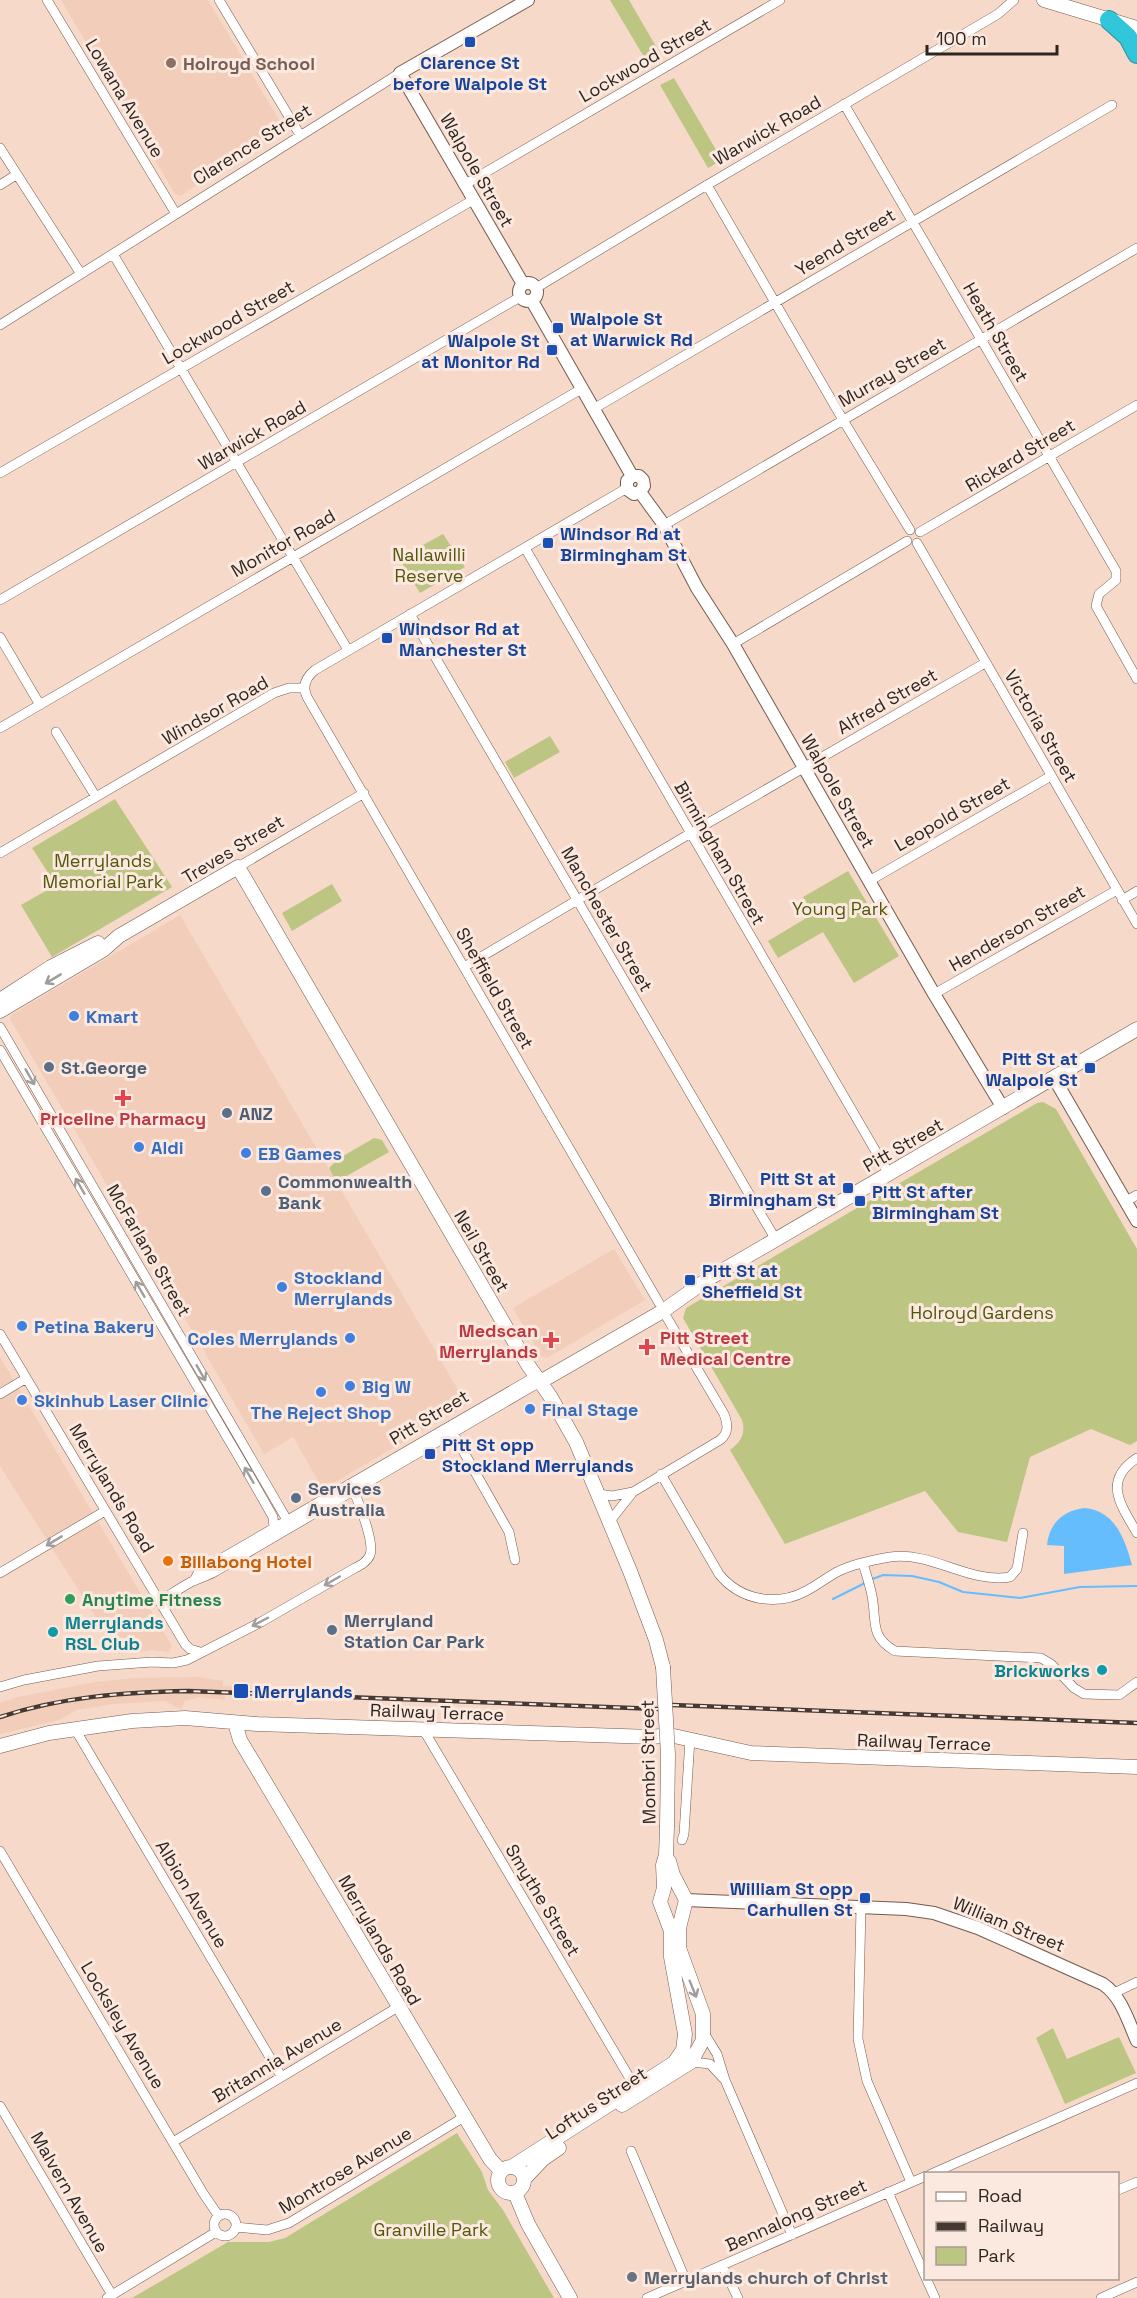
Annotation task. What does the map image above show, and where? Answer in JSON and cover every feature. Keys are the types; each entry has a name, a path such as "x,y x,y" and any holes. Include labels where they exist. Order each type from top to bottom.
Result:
{"highway":[{"path":"1109,20 1122,31 1137,54"}],"main road":[{"path":"1044,0 1137,28"},
{"name":"Treves Street","path":"0,1011 103,950 120,936 238,867"},
{"name":"Neil Street","path":"238,867 576,1442 653,1631 663,1667"},
{"name":"Treves Street","path":"0,1000 72,955 99,942 120,936"},
{"name":"Pitt Street","path":"538,1379 661,1307 685,1297 688,1292 1137,1029"},
{"name":"Mombri Street","path":"662,1895 663,1865 666,1855 668,1755 663,1667"},
{"name":"Railway Terrace","path":"0,1746 49,1733 75,1729 132,1721 185,1718 235,1723 660,1736"},
{"name":"Merrylands Road","path":"235,1723 240,1740 489,2159 507,2169"},
{"name":"Railway Terrace","path":"675,1736 751,1752 1137,1767"},
{"name":"Mombri Street","path":"666,1855 683,1901 679,1948 681,1960 703,2014 704,2033"},
{"path":"665,1913 673,1916 683,1901 669,1890 662,1895 660,1907 665,1913 671,1930 671,1957 685,2034 686,2058"},
{"path":"686,2058 703,2040 704,2033"},
{"name":"Loftus Street","path":"507,2169 634,2087 686,2058"},
{"name":"Loftus Street","path":"525,2178 550,2154 686,2058"},
{"path":"507,2169 521,2170 525,2178 523,2186 515,2193 507,2192 500,2187 498,2179 507,2169"},
{"path":"515,2193 528,2224 570,2298"}],"street":[{"name":"Lowana Avenue","path":"47,0 176,214"},
{"path":"219,0 300,135"},
{"name":"Clarence Street","path":"0,325 300,135 528,0"},
{"name":"Lockwood Street","path":"464,185 780,0"},
{"name":"Warwick Road","path":"0,600 237,463 998,14 1014,0"},
{"name":"Walpole Street","path":"400,74 595,408 632,493 640,492 664,525 698,588 733,644 934,994 1003,1108"},
{"name":"Heath Street","path":"844,104 1116,571 1117,578 1099,594 1096,606 1137,679"},
{"name":"Yeend Street","path":"595,408 1112,105"},
{"path":"0,148 81,274"},
{"path":"0,185 16,174"},
{"path":"706,185 910,530"},
{"name":"Lockwood Street","path":"0,473 473,200"},
{"name":"Murray Street","path":"664,525 1137,248"},
{"path":"113,254 348,650"},
{"name":"Monitor Road","path":"0,728 583,387"},
{"name":"Rickard Street","path":"920,532 1137,405"},
{"path":"304,688 307,678 315,670 525,548 629,482"},
{"path":"916,529 920,532 921,539 917,543 911,544 907,541 905,535 910,530 916,529"},
{"path":"733,644 907,541"},
{"name":"Victoria Street","path":"917,543 1137,924"},
{"name":"Birmingham Street","path":"525,548 889,1174"},
{"name":"Manchester Street","path":"410,614 776,1240"},
{"path":"0,637 40,705"},
{"name":"Alfred Street","path":"464,967 986,663"},
{"name":"Windsor Road","path":"0,853 274,693 290,688 304,688"},
{"name":"Sheffield Street","path":"304,688 307,698 724,1414 727,1430 720,1440 661,1474"},
{"path":"56,732 96,797"},
{"name":"Leopold Street","path":"869,881 1051,776"},
{"name":"Treves Street","path":"238,867 364,793"},
{"name":"Henderson Street","path":"934,994 1117,890"},
{"path":"1122,900 1137,891"},
{"name":"McFarlane Street","path":"0,1027 287,1520"},
{"name":"McFarlane Street","path":"0,1050 244,1466 273,1517 274,1528"},
{"path":"1054,1078 1131,1198 1137,1221"},
{"name":"Merrylands Road","path":"0,1334 185,1644 192,1650 200,1652"},
{"path":"0,1394 25,1379"},
{"name":"Pitt Street","path":"194,1581 198,1573 287,1520 352,1488 453,1433 538,1379"},
{"name":"Pitt Street","path":"160,1601 216,1571 538,1379"},
{"path":"453,1433 509,1532 515,1560"},
{"path":"1137,1458 1123,1469 1117,1489 1122,1507 1137,1533"},
{"path":"610,1521 617,1509 633,1492 661,1474 724,1581 741,1593 762,1599 783,1599 805,1592 836,1573 863,1563 903,1556 922,1558 987,1578 1010,1577 1017,1569 1023,1533"},
{"path":"0,1687 78,1670 187,1660 261,1622 366,1561 370,1553 370,1545 352,1488"},
{"path":"599,1494 612,1496 633,1492"},
{"path":"0,1573 105,1511"},
{"path":"863,1563 872,1596 875,1628 880,1640 895,1651 1041,1658 1052,1664 1077,1691 1089,1695 1119,1695 1137,1682"},
{"name":"Albion Avenue","path":"75,1729 281,2076"},
{"name":"Smythe Street","path":"423,1730 634,2087"},
{"name":"Mombri Street","path":"682,1840 690,1739"},
{"name":"Locksley Avenue","path":"0,1851 218,2215"},
{"name":"William Street","path":"683,1901 906,1909 949,1917 1094,1979 1114,1993"},
{"path":"861,1907 858,2039 867,2081 911,2182"},
{"path":"1137,1982 1114,1993 1137,2040"},
{"name":"Britannia Avenue","path":"173,2142 398,2007"},
{"path":"704,2033 722,2064 725,2080 792,2235"},
{"path":"686,2058 710,2064 725,2080"},
{"path":"936,2172 1137,2083"},
{"name":"Malvern Avenue","path":"0,2106 110,2297"},
{"name":"Montrose Avenue","path":"236,2227 267,2230 290,2223 464,2117"},
{"path":"631,2151 686,2281"},
{"name":"Bennalong Street","path":"647,2298 924,2177"},
{"path":"1119,2190 1137,2182"},
{"path":"888,2192 924,2274"},
{"path":"225,2213 232,2216 236,2227 232,2233 226,2236 216,2232 213,2225 218,2215 225,2213"},
{"path":"110,2297 216,2232"},
{"path":"722,2265 738,2298"},
{"path":"927,2280 935,2298"},
{"path":"1101,2298 1137,2282"}],"shaded area":[{"name":"Holroyd School","path":"61,0 208,0 282,125 281,132 180,196 175,194"},
{"name":"Stockland Merrylands","path":"180,915 467,1405 323,1489 293,1437 264,1454 10,1019 11,1015"},
{"path":"614,1249 645,1300 547,1358 541,1356 513,1308"},
{"path":"0,1357 172,1646 169,1652 152,1650 119,1654 0,1466"},
{"path":"198,1677 223,1681 223,1686 240,1687 240,1696 225,1695 225,1700 199,1697 185,1701 181,1709 165,1701 114,1704 77,1710 59,1720 0,1734 0,1703 18,1697 95,1682 134,1678"}],"green space":[{"path":"610,0 629,0 661,55 647,62"},
{"path":"674,78 722,160 708,168 660,85"},
{"name":"Nallawilli Reserve","path":"443,534 465,567 420,593 399,558"},
{"path":"550,736 560,752 514,778 505,762"},
{"name":"Merrylands Memorial Park","path":"115,799 172,887 52,957 21,905 56,885 32,848"},
{"name":"Young Park","path":"848,871 899,956 854,983 823,932 778,958 768,941 813,914 803,897"},
{"path":"332,884 342,901 292,931 282,913"},
{"name":"Holroyd Gardens","path":"1043,1102 1056,1109 1137,1249 1137,1441 1130,1445 1091,1429 1030,1457 1007,1542 958,1532 925,1491 785,1544 730,1450 742,1437 742,1420 683,1318 686,1308 1037,1103"},
{"path":"374,1138 382,1140 389,1152 336,1182 329,1168 338,1159"},
{"path":"1053,2028 1067,2059 1119,2037 1136,2073 1065,2104 1036,2038"},
{"name":"Granville Park","path":"457,2133 482,2172 488,2190 503,2210 554,2298 132,2298 228,2242 269,2242 285,2238"}],"water":[{"path":"1077,1509 1095,1510 1111,1520 1122,1536 1132,1565 1064,1574 1064,1546 1047,1545 1048,1537 1058,1519"}],"waterway":[{"path":"870,1580 883,1575 912,1576 939,1582 963,1592 1020,1598 1080,1587 1137,1586"},
{"path":"833,1599 865,1583"}],"railway":[{"path":"0,1717 69,1700 188,1691 658,1709"},
{"path":"672,1705 1137,1723"}],"place":[{"name":"Clarence St before Walpole St","path":"470,42"},
{"name":"Holroyd School","path":"171,63"},
{"name":"Walpole St at Warwick Rd","path":"558,328"},
{"name":"Walpole St at Monitor Rd","path":"552,350"},
{"name":"Windsor Rd at Birmingham St","path":"548,543"},
{"name":"Windsor Rd at Manchester St","path":"387,638"},
{"name":"Kmart","path":"74,1016"},
{"name":"St.George","path":"49,1067"},
{"name":"Pitt St at Walpole St","path":"1090,1068"},
{"name":"Priceline Pharmacy","path":"123,1098"},
{"name":"ANZ","path":"227,1113"},
{"name":"Aldi","path":"139,1147"},
{"name":"EB Games","path":"246,1153"},
{"name":"Pitt St at Birmingham St","path":"848,1188"},
{"name":"Commonwealth Bank","path":"266,1191"},
{"name":"Pitt St after Birmingham St","path":"860,1201"},
{"name":"Pitt St at Sheffield St","path":"690,1280"},
{"name":"Stockland Merrylands","path":"282,1287"},
{"name":"Petina Bakery","path":"22,1326"},
{"name":"Coles Merrylands","path":"350,1338"},
{"name":"Medscan Merrylands","path":"551,1340"},
{"name":"Pitt Street Medical Centre","path":"647,1347"},
{"name":"Big W","path":"350,1386"},
{"name":"The Reject Shop","path":"321,1392"},
{"name":"Skinhub Laser Clinic","path":"22,1400"},
{"name":"Final Stage","path":"530,1409"},
{"name":"Pitt St opp Stockland Merrylands","path":"430,1454"},
{"name":"Services Australia","path":"296,1498"},
{"name":"Billabong Hotel","path":"168,1561"},
{"name":"Anytime Fitness","path":"70,1599"},
{"name":"Merryland Station Car Park","path":"332,1630"},
{"name":"Merrylands RSL Club","path":"53,1632"},
{"name":"Brickworks","path":"1102,1670"},
{"name":"Merrylands","path":"241,1691"},
{"name":"William St opp Carhullen St","path":"865,1898"},
{"name":"Merrylands church of Christ","path":"632,2277"}]}
